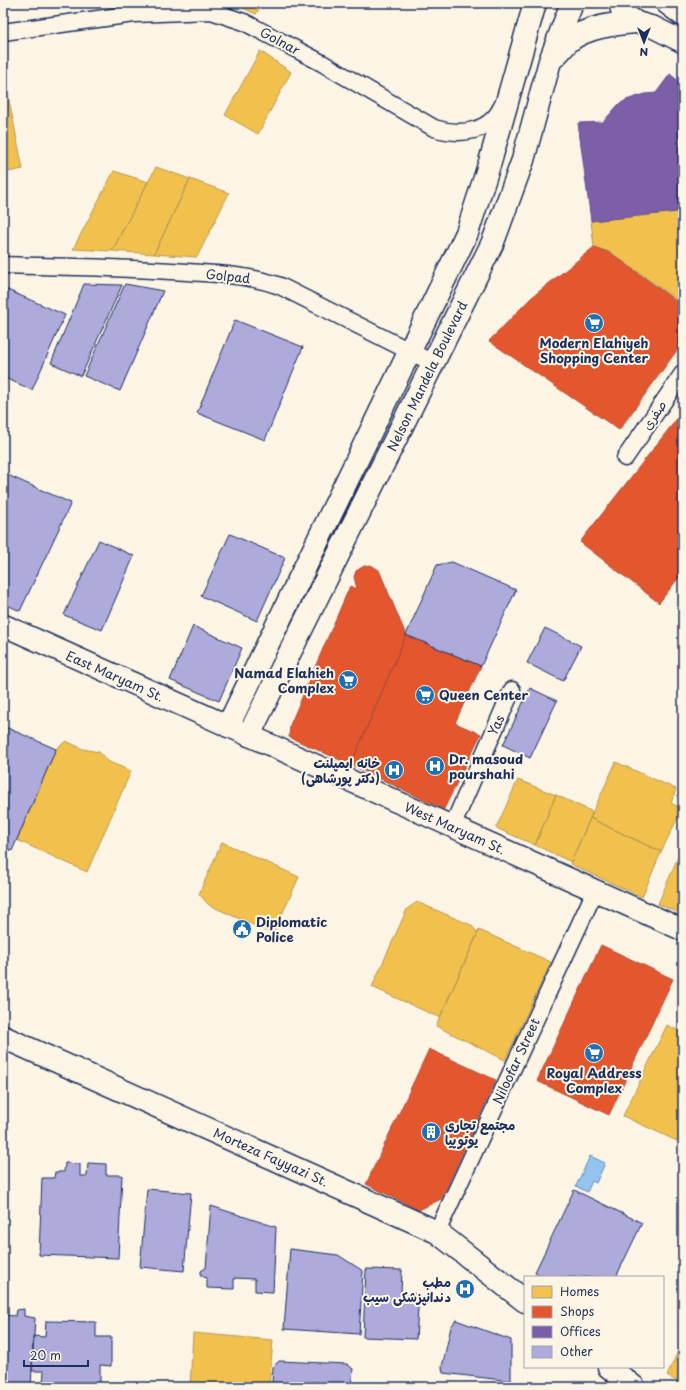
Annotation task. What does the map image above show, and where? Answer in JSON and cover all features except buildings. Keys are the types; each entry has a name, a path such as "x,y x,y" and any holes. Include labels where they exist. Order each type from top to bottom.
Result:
{"main road":[{"name":"Nelson Mandela Boulevard","path":"228,726 466,233 490,162 535,3"},
{"name":"Nelson Mandela Boulevard","path":"249,736 493,242 523,160 550,61 572,3"},
{"path":"620,3 623,13 635,22"},
{"path":"667,3 683,15"},
{"path":"550,61 570,40 583,34 607,25 635,22"},
{"name":"Morteza Fayyazi St.","path":"3,1037 437,1232 524,1300"},
{"path":"610,1368 634,1387"}],"street":[{"name":"Golnar","path":"3,32 134,14 211,11 244,22 322,63 426,125 442,131 465,132 485,126 495,118 514,79"},
{"path":"635,22 653,27 683,42"},
{"name":"Golpad","path":"3,265 162,270 243,276 262,280 280,286 433,363"},
{"name":"صفری","path":"625,458 683,373"},
{"name":"East Maryam St.","path":"3,626 228,726"},
{"name":"Yas","path":"452,827 512,690"},
{"name":"West Maryam St.","path":"228,726 683,930"},
{"name":"Niloofar Street","path":"437,1232 595,891"}],"water":[{"path":"590,1156 605,1163 596,1183 592,1181 587,1192 576,1186"}],"place":[{"name":"Modern Elahiyeh Shopping Center","path":"594,323"},
{"name":"Namad Elahieh Complex","path":"348,680"},
{"name":"Queen Center","path":"425,695"},
{"name":"Dr. masoud pourshahi","path":"435,766"},
{"name":"خانه ایمپلنت (دکتر پورشاهی)","path":"394,770"},
{"name":"Diplomatic Police","path":"242,929"},
{"name":"Royal Address Complex","path":"594,1053"},
{"name":"مجتمع تجاری یوتوپیا","path":"431,1132"},
{"name":"مطب دندانپزشکی سیب","path":"465,1289"}]}
